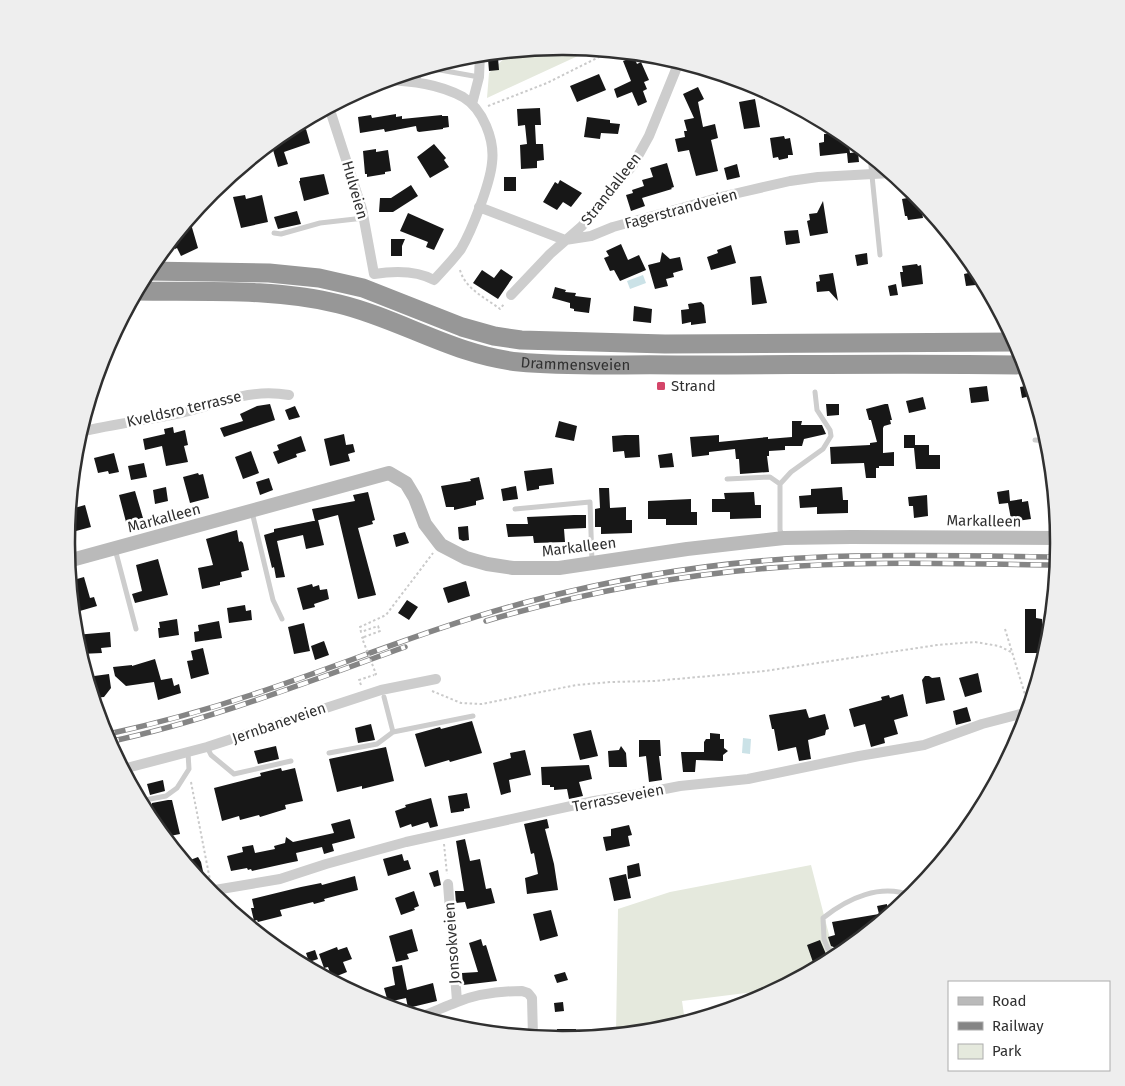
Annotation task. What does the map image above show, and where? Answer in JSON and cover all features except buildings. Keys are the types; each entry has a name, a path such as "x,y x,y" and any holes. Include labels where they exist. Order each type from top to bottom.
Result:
{"highway":[{"name":"Drammensveien","path":"158,271 269,273 342,282 385,296 462,327 494,336 521,340 665,344 1007,342"},
{"name":"Drammensveien","path":"145,291 268,294 315,299 357,309 439,342 472,353 519,362 1016,364"}],"main road":[{"name":"Markalleen","path":"75,559 389,473 406,483 438,548 487,564 513,568 551,569 696,548 784,538 1050,538"}],"street":[{"path":"472,104 479,77 480,62"},
{"name":"Strandalleen","path":"511,294 565,240 582,226 633,165 649,136 676,69"},
{"path":"407,81 442,88 463,97 472,104 487,128 492,146 492,163 478,207"},
{"name":"Hulveien","path":"331,114 364,218 374,274 384,272 420,274 434,280 460,248 478,207"},
{"name":"Fagerstrandveien","path":"478,207 565,240 591,236 622,225 725,196 781,183 818,177 881,174"},
{"name":"Kveldsro terrasse","path":"88,430 182,412 246,394 275,393 289,395"},
{"name":"Jernbaneveien","path":"130,767 188,753 381,690 436,679"},
{"name":"Terrasseveien","path":"218,889 280,879 406,842 594,801 680,786 748,779 859,756 924,745 1021,710"},
{"name":"Jonsokveien","path":"448,884 457,1002"},
{"name":"Jonsokveien","path":"431,1013 481,995 522,990 532,998 533,1030"}],"lane":[{"path":"443,70 479,77"},
{"path":"871,165 880,255"},
{"path":"274,233 281,234 320,223 364,218"},
{"path":"784,538 780,530 780,484 791,472 824,449 831,436 830,430 817,410 815,392"},
{"path":"1034,440 1039,440"},
{"path":"727,479 770,477 780,484"},
{"path":"515,509 590,502 592,564"},
{"path":"252,511 272,600 282,620"},
{"path":"115,548 136,628"},
{"path":"384,697 392,732"},
{"path":"329,753 378,744 392,732 473,716"},
{"path":"207,747 211,755 234,774 291,761"},
{"path":"148,799 166,796 177,788 189,770 188,753"},
{"path":"832,950 828,949 824,939 823,918 836,907 870,892 903,893"}],"path":[{"path":"484,107 547,83 601,57"},
{"path":"460,270 462,278 470,287 500,309 511,294"},
{"path":"364,685 361,685 359,680 376,674 362,638 380,631 378,626 361,632 359,630 362,626 386,615 438,548"},
{"path":"1006,629 1025,699"},
{"path":"414,684 461,703 482,704 576,685 654,681 765,671 937,645 975,642 999,646 1011,652"},
{"path":"194,794 208,878"},
{"path":"444,854 447,873"}],"green space":[{"path":"579,56 487,98 489,73 504,59"},
{"path":"811,865 833,950 778,981 753,992 682,1001 684,1015 658,1022 616,1028 618,909 670,892"}],"water":[{"path":"643,275 646,283 630,289 627,281"},
{"path":"743,738 751,739 750,754 742,753"}],"railway":[{"path":"113,733 233,701 495,611 567,592 639,577 712,566 822,557 910,555 1050,557"},
{"path":"486,621 524,610 641,584 759,569 799,566 928,563 1049,565"},
{"path":"116,740 221,712 405,647"}],"place":[{"name":"Strand","path":"661,386"}]}
